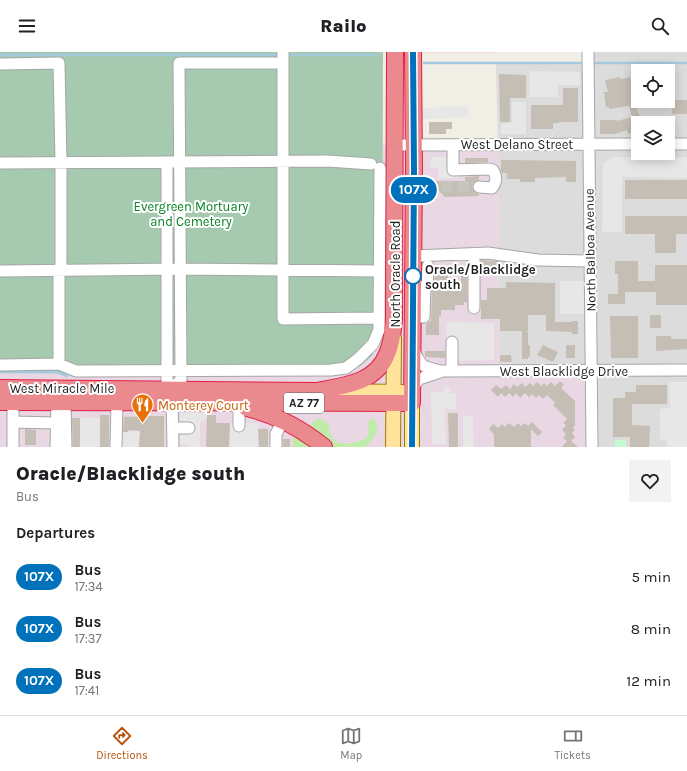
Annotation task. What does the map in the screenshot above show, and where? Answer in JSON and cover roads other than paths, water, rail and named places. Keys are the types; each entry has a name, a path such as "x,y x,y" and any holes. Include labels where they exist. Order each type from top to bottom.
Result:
{"highway":[{"name":"North Oracle Road","path":"394,320 389,162 395,52"},
{"name":"North Oracle Road","path":"412,395 413,317 419,287 419,186 414,167 413,52"},
{"name":"AZ 77","path":"316,391 355,383 371,375 383,362 388,353 394,320"},
{"name":"West Miracle Mile","path":"0,388 172,396 214,403 393,398 412,395"},
{"name":"West Miracle Mile","path":"7,402 117,402 172,396 316,391"},
{"path":"214,403 261,412 283,420 324,447"}],"main road":[{"name":"North Oracle Road","path":"393,447 394,320"},
{"name":"West Miracle Mile","path":"316,391 393,398"},
{"name":"North Oracle Road","path":"412,395 412,447"}],"street":[{"name":"North Balboa Avenue","path":"588,52 592,447"},
{"path":"172,396 181,380 179,63 283,57 283,319 378,318"},
{"path":"0,64 59,63 61,163 59,364"},
{"name":"West Delano Street","path":"389,162 414,145 631,144"},
{"path":"675,144 687,144"},
{"path":"452,145 453,170 493,170 496,177 496,183 492,188 479,187"},
{"path":"0,163 328,161 389,162 414,167"},
{"path":"167,162 167,380 172,396 173,447"},
{"path":"0,365 59,364 76,371 331,370 346,368 358,359 373,344 378,330 379,271 389,162"},
{"path":"418,263 435,256 488,253 538,260 590,261"},
{"path":"474,254 474,308"},
{"path":"418,263 435,266 435,256"},
{"path":"0,271 180,269 379,271"},
{"path":"447,371 452,342"},
{"path":"413,348 418,361 422,366 447,371"},
{"name":"West Blacklidge Drive","path":"447,371 687,370"},
{"path":"412,395 420,379 447,371"},
{"path":"7,402 13,422 13,447"},
{"path":"56,447 56,423 61,402"},
{"path":"61,402 66,447"},
{"path":"116,447 117,402"},
{"path":"239,407 239,426"},
{"path":"276,447 276,434 283,420"},
{"path":"13,422 56,423"},
{"path":"173,428 189,428"}],"waterway":[{"path":"0,55 281,55"},
{"path":"286,55 377,55"},
{"path":"424,63 585,63"},
{"path":"592,63 687,63"},
{"path":"0,372 57,372 67,376"}],"tunnel":[{"path":"425,186 479,187"}],"place":[{"name":"Oracle/Blacklidge south","path":"413,276"},
{"name":"Monterey Court","path":"142,424"}],"park label":[{"name":"Evergreen Mortuary and Cemetery","path":"191,214"}]}
